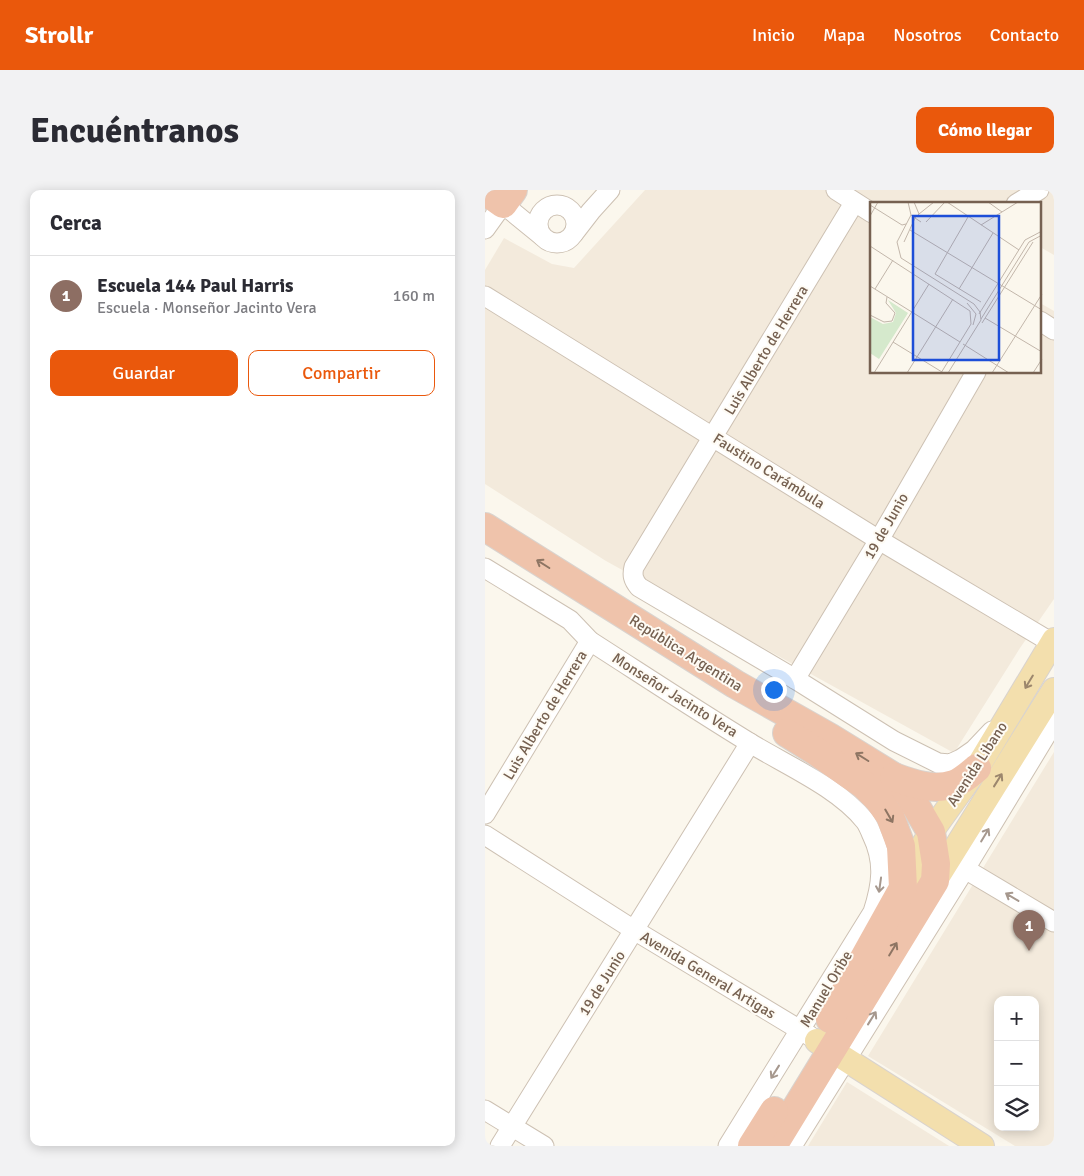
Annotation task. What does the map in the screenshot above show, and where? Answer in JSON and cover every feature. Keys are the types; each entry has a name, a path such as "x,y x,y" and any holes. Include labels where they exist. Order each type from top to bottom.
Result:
{"highway":[{"name":"República Argentina","path":"485,527 735,684 829,737 894,778 910,796 931,832 936,864 935,881"},
{"name":"República Argentina","path":"485,549 734,700 817,752 864,785 890,816 896,831 901,846 903,888"},
{"path":"894,778 914,784 941,787 954,784 977,768"},
{"name":"Manuel Oribe","path":"752,1146 824,1045 935,881"},
{"name":"Manuel Oribe","path":"773,1146 903,888"}],"main road":[{"name":"Avenida Libano","path":"903,888 931,832 977,768 1053,642"},
{"name":"Avenida Libano","path":"935,881 1054,690"},
{"name":"Avenida General Artigas","path":"824,1045 982,1146"}],"street":[{"path":"504,199 542,236 548,241 555,243 569,239 610,190"},
{"path":"836,190 870,212"},
{"path":"1020,202 1039,190"},
{"path":"504,199 555,203 580,211 591,211"},
{"path":"485,228 504,199"},
{"path":"555,203 573,212 577,226 574,233"},
{"path":"542,236 538,222 541,215 555,203"},
{"name":"Luis Alberto de Herrera","path":"795,679 639,587 632,574 634,567 854,203"},
{"name":"Faustino Carámbula","path":"485,296 714,436 879,540 1053,642"},
{"path":"1041,322 1054,330"},
{"name":"19 de Junio","path":"795,679 879,540 975,374"},
{"name":"Monseñor Jacinto Vera","path":"485,568 570,620 590,641 823,787 847,804 866,822"},
{"name":"Luis Alberto de Herrera","path":"485,814 590,641"},
{"path":"795,679 895,741 938,763 950,764 974,750 1013,710"},
{"path":"792,1146 824,1045 965,869 1054,722"},
{"name":"19 de Junio","path":"500,1146 750,743"},
{"name":"Manuel Oribe","path":"728,1146 824,1045 880,889 881,869 877,845 866,822"},
{"name":"Avenida General Artigas","path":"485,835 635,930 824,1045"},
{"path":"965,869 1054,922"},
{"path":"485,1110 545,1146"}],"shaded area":[{"path":"645,190 1054,190 1054,255 1041,248 1041,202 870,202 870,374 1041,374 1041,304 1054,311 1054,599 1020,648 954,753 606,561 485,484 485,270 504,238 552,264 574,268"},
{"path":"1054,752 1054,1146 1015,1146 868,1056"},
{"path":"847,1082 949,1146 808,1146"}],"place":[{"name":"Escuela 144 Paul Harris","path":"1029,951"}]}
